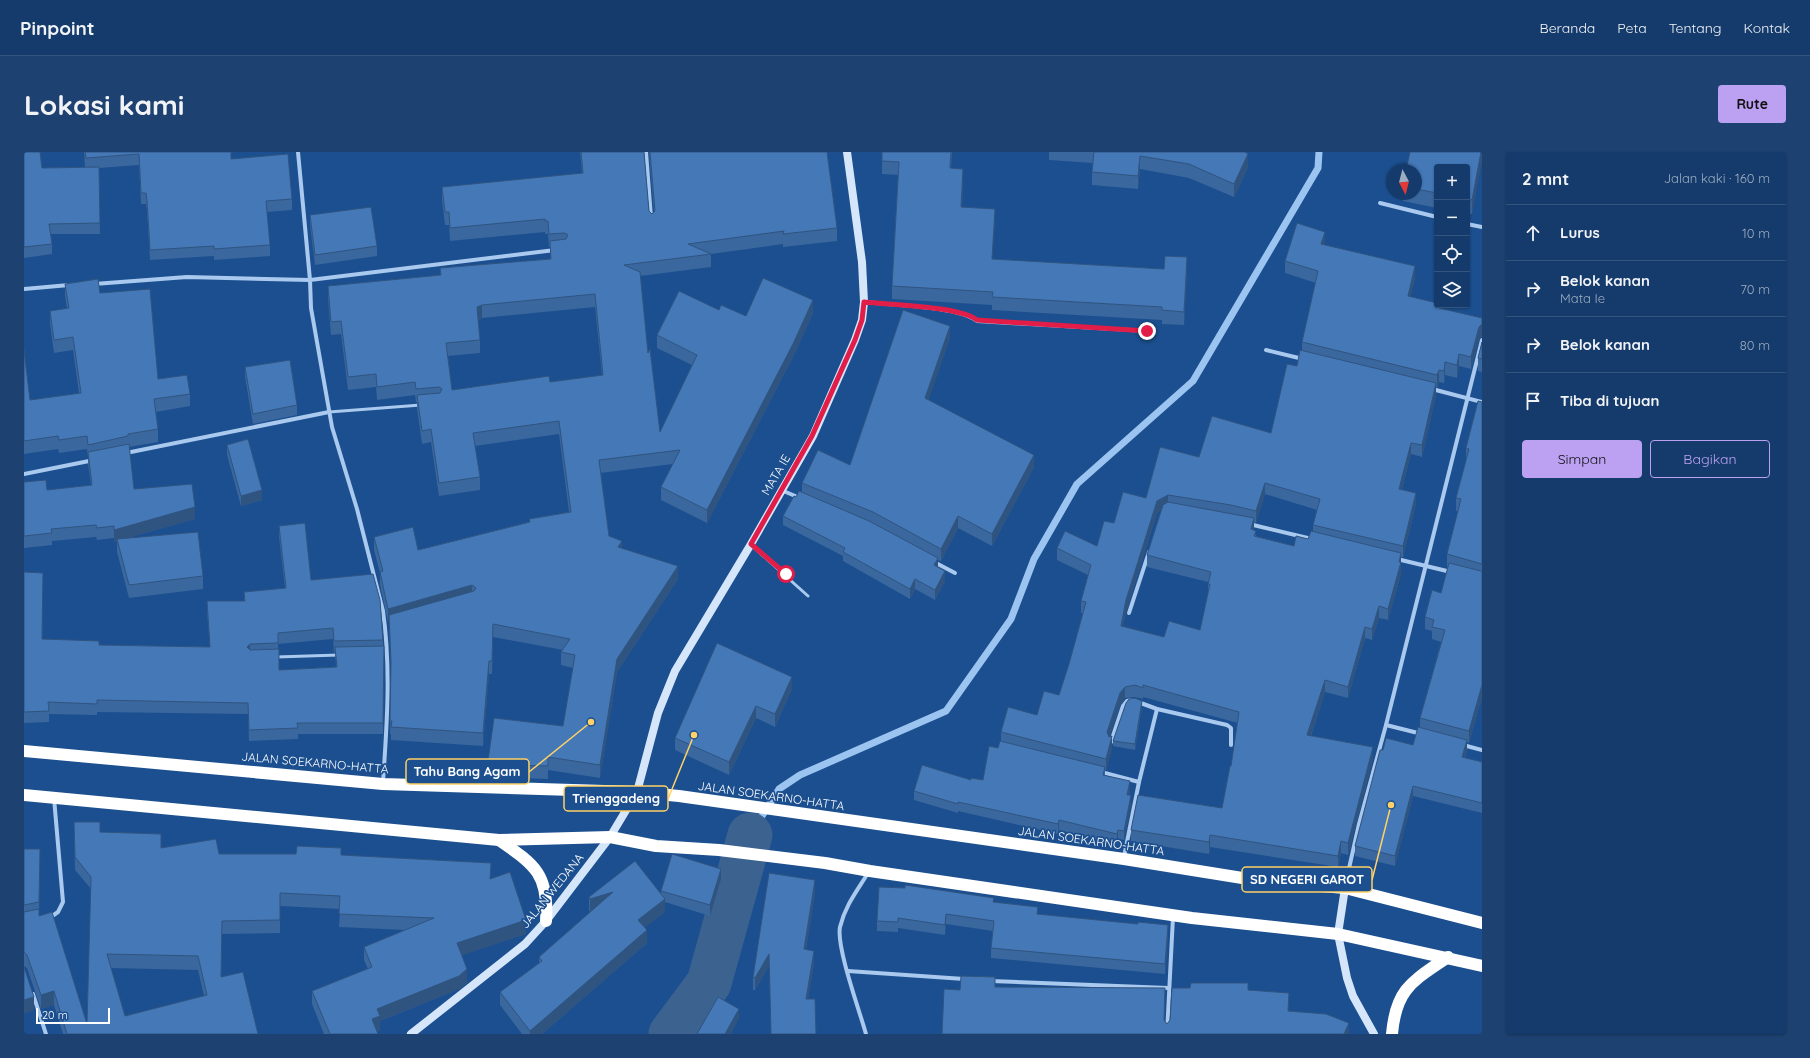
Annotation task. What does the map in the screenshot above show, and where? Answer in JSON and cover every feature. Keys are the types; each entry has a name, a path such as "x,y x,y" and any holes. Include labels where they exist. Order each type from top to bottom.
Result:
{"highway":[{"name":"JALAN SOEKARNO-HATTA","path":"24,751 383,784 637,792 679,796 1124,859 1261,881 1345,888 1482,923"},
{"path":"24,795 499,840 610,837 656,846 719,850 825,863 870,871 1174,915 1338,934 1448,957 1482,966"},
{"path":"499,840 531,863 536,871 542,882 546,898 546,921"},
{"path":"1392,1034 1395,1012 1401,996 1412,982 1448,957"}],"street":[{"path":"298,152 310,280 311,308 329,412 360,524 385,626 388,704 383,784"},
{"path":"646,152 652,224"},
{"name":"MATA IE","path":"637,792 658,713 675,671 751,544 812,436 852,347 862,320 864,302 862,262 847,152"},
{"path":"1380,203 1434,216"},
{"path":"1470,225 1482,227"},
{"path":"86,284 187,277 310,280 557,250"},
{"path":"24,289 78,285"},
{"path":"864,302 950,311 973,317 977,320 1147,331"},
{"path":"1374,1034 1351,990 1338,934 1345,888 1359,824 1386,725 1482,340"},
{"path":"1266,350 1305,359"},
{"path":"1429,389 1482,402"},
{"path":"118,455 329,412"},
{"path":"24,474 102,458"},
{"path":"781,490 808,502"},
{"path":"1245,523 1320,541"},
{"path":"1129,613 1150,546"},
{"path":"1388,557 1454,573"},
{"path":"927,558 955,573"},
{"path":"1110,745 1123,706 1126,701 1135,700 1156,709 1227,725 1231,728 1231,745"},
{"path":"1124,859 1139,782 1156,709"},
{"path":"1386,725 1430,737"},
{"path":"1460,744 1482,750"},
{"path":"1092,770 1139,782"},
{"name":"JALAN WEDANA","path":"412,1034 525,944 546,921 610,837 637,792"},
{"path":"41,920 47,920 58,912 63,902 54,798"},
{"path":"866,1034 841,949 840,929 848,904 870,871"},
{"path":"1167,1034 1168,988 1174,915"},
{"path":"848,971 971,979"},
{"path":"987,980 1168,988"},
{"path":"31,989 46,1034"}],"lane":[{"path":"329,412 423,404"},
{"path":"751,544 808,596"},
{"path":"385,626 392,624"},
{"path":"379,654 386,654"},
{"path":"273,657 341,655"}],"building":[{"path":"24,152 40,152 42,168 99,167 100,223 49,224 52,244 24,247"},
{"path":"85,152 231,152 231,159 288,154 292,199 266,201 270,245 214,249 214,246 150,250 147,201 146,193 141,193 139,154 86,158"},
{"path":"581,152 644,152 649,211 652,214 655,211 650,152 827,152 837,228 783,234 784,231 688,244 711,254 624,265 640,272 648,353 650,349 660,432 697,355 657,335 679,291 719,310 721,305 746,316 763,278 813,300 793,344 707,510 661,487 680,450 599,460 609,536 622,541 618,547 678,566 617,659 600,765 548,757 548,766 513,765 488,761 494,718 563,726 575,655 561,652 570,639 493,624 492,661 489,661 483,733 391,727 389,615 474,591 476,588 472,585 388,609 380,572 383,571 374,537 413,527 418,550 530,522 529,519 571,512 559,421 473,433 480,477 439,483 431,429 422,431 417,395 440,393 442,389 439,387 416,389 415,382 377,387 376,374 348,377 341,321 331,322 328,286 441,275 440,268 551,259 550,241 566,239 568,235 565,233 549,234 548,221 545,221 545,219 450,228 449,212 445,212 442,187 583,173","holes":["595,294 603,375 550,382 549,376 452,390 446,343 480,340 477,307 482,305"]},
{"path":"882,152 951,152 950,168 963,169 961,207 995,209 992,259 1164,269 1165,256 1187,257 1184,312 1162,310 1162,307 992,297 993,292 892,286 899,162 882,161"},
{"path":"1094,152 1245,152 1248,154 1234,184 1189,164 1140,156 1138,176 1092,172"},
{"path":"1410,152 1481,152 1472,200 1470,200 1470,164 1434,164 1434,192 1422,190 1422,164 1407,164"},
{"path":"371,207 377,246 315,255 310,215"},
{"path":"1297,223 1325,232 1321,244 1415,266 1408,296 1434,302 1434,308 1482,318 1482,324 1479,327 1471,357 1459,354 1457,365 1445,362 1444,371 1439,370 1437,375 1302,342 1318,271 1285,261"},
{"path":"98,279 100,293 150,289 158,379 187,375 190,394 154,399 158,429 128,434 128,436 88,445 87,436 59,440 58,436 24,441 24,350 30,400 81,393 73,337 54,340 50,311 69,308 65,284"},
{"path":"903,310 950,326 925,398 1034,455 992,534 958,516 941,549 873,512 802,483 818,450 850,465"},
{"path":"1482,342 1482,359 1478,358"},
{"path":"1300,350 1436,383 1422,445 1411,443 1399,489 1416,493 1403,546 1313,525 1320,499 1265,483 1256,511 1231,505 1168,495 1157,501 1126,600 1121,626 1164,637 1169,621 1200,630 1210,584 1208,584 1211,572 1147,555 1163,505 1168,502 1254,518 1251,529 1256,531 1254,536 1294,546 1296,536 1308,539 1311,531 1401,553 1399,562 1401,562 1388,609 1379,606 1372,629 1365,627 1348,687 1325,680 1307,735 1373,747 1348,843 1341,841 1338,856 1210,835 1209,842 1131,830 1138,795 1222,808 1231,766 1239,712 1143,685 1143,688 1135,685 1125,687 1120,693 1107,732 1109,737 1112,736 1106,759 1001,732 1008,707 1037,715 1044,691 1059,695 1069,664 1086,602 1081,601 1091,565 1057,548 1065,531 1097,546 1104,521 1114,523 1123,492 1146,498 1160,447 1199,457 1212,416 1271,433 1287,364 1297,366"},
{"path":"290,360 297,405 253,414 245,367"},
{"path":"1478,401 1482,402 1482,564 1447,554 1461,499 1456,498 1469,449 1466,448"},
{"path":"248,439 262,490 241,496 227,445"},
{"path":"129,444 134,489 192,484 195,507 114,530 114,526 97,528 96,525 51,529 52,533 24,536 24,482 46,480 47,490 92,485 88,452"},
{"path":"799,491 869,521 938,558 934,565 945,571 935,590 915,579 910,589 843,552 845,548 783,516 794,496 796,497"},
{"path":"305,523 311,580 373,574 380,600 383,640 334,641 333,628 278,633 278,643 250,644 247,647 250,650 279,649 279,670 337,667 335,647 384,646 383,723 297,723 298,728 249,730 248,703 97,700 97,704 48,702 49,711 24,712 24,572 43,573 42,639 99,641 99,645 210,647 207,601 245,601 244,592 286,588 279,526"},
{"path":"198,532 203,576 129,585 117,539"},
{"path":"1449,563 1482,571 1482,685 1469,731 1420,718 1445,630 1432,627 1434,620 1425,617 1432,590 1441,593"},
{"path":"717,643 792,677 775,714 756,706 729,762 675,738"},
{"path":"1135,698 1142,701 1135,744 1113,741 1126,703 1129,699"},
{"path":"1418,727 1467,740 1462,757 1482,762 1482,803 1413,786 1395,856 1355,846 1380,750 1383,750 1386,738 1413,745"},
{"path":"1000,741 1105,767 1103,775 1130,781 1127,795 1131,795 1124,831 1118,830 1117,834 1059,820 1058,824 958,802 958,804 914,791 922,765 971,780 971,778 983,780 989,746 998,748"},
{"path":"74,822 100,822 100,832 161,834 161,848 216,839 219,854 296,854 297,846 341,848 341,855 491,863 490,879 510,872 526,920 457,943 467,969 459,976 377,1009 380,1016 372,1019 378,1034 330,1034 312,991 372,967 364,947 434,918 339,914 340,896 280,893 280,920 222,921 221,977 243,972 258,1034 67,1034 54,991 41,995 27,955 24,952 24,912 39,909 39,916 52,912 87,1024 91,877 75,857","holes":["107,954 198,956 207,995 125,1016"]},
{"path":"24,849 40,849 39,902 24,905"},
{"path":"672,854 721,869 710,905 661,891"},
{"path":"635,861 665,899 638,920 647,930 530,1031 500,992 542,961 539,957 613,892 590,899 589,897"},
{"path":"769,873 815,880 804,949 814,951 806,999 815,999 816,1034 771,1034 769,954 755,978 753,977"},
{"path":"905,885 994,898 993,902 1038,907 1037,914 1138,924 1138,922 1168,925 1165,964 991,948 994,921 946,914 945,925 898,918 898,922 877,921 879,887 905,888"},
{"path":"24,967 34,997 24,1000"},
{"path":"961,976 995,977 995,987 1165,988 1164,1020 1167,1024 1170,1020 1172,988 1190,988 1191,983 1248,983 1248,990 1289,993 1288,1011 1326,1014 1349,1023 1344,1034 942,1034 944,989 960,990"},
{"path":"718,997 739,1009 725,1034 697,1034"}],"waterway":[{"path":"750,835 779,789 800,775 946,711 1011,619 1034,559 1077,484 1193,381 1318,168 1319,152"},
{"path":"671,1034 709,983 750,835"}],"place":[{"name":"Tahu Bang Agam","path":"591,722"},
{"name":"Trienggadeng","path":"694,735"},
{"name":"SD NEGERI GAROT","path":"1391,805"}],"route":[{"path":"786,574 751,544 812,436 855,340 862,320 864,302 950,311 973,317 977,320 1147,331"}]}
